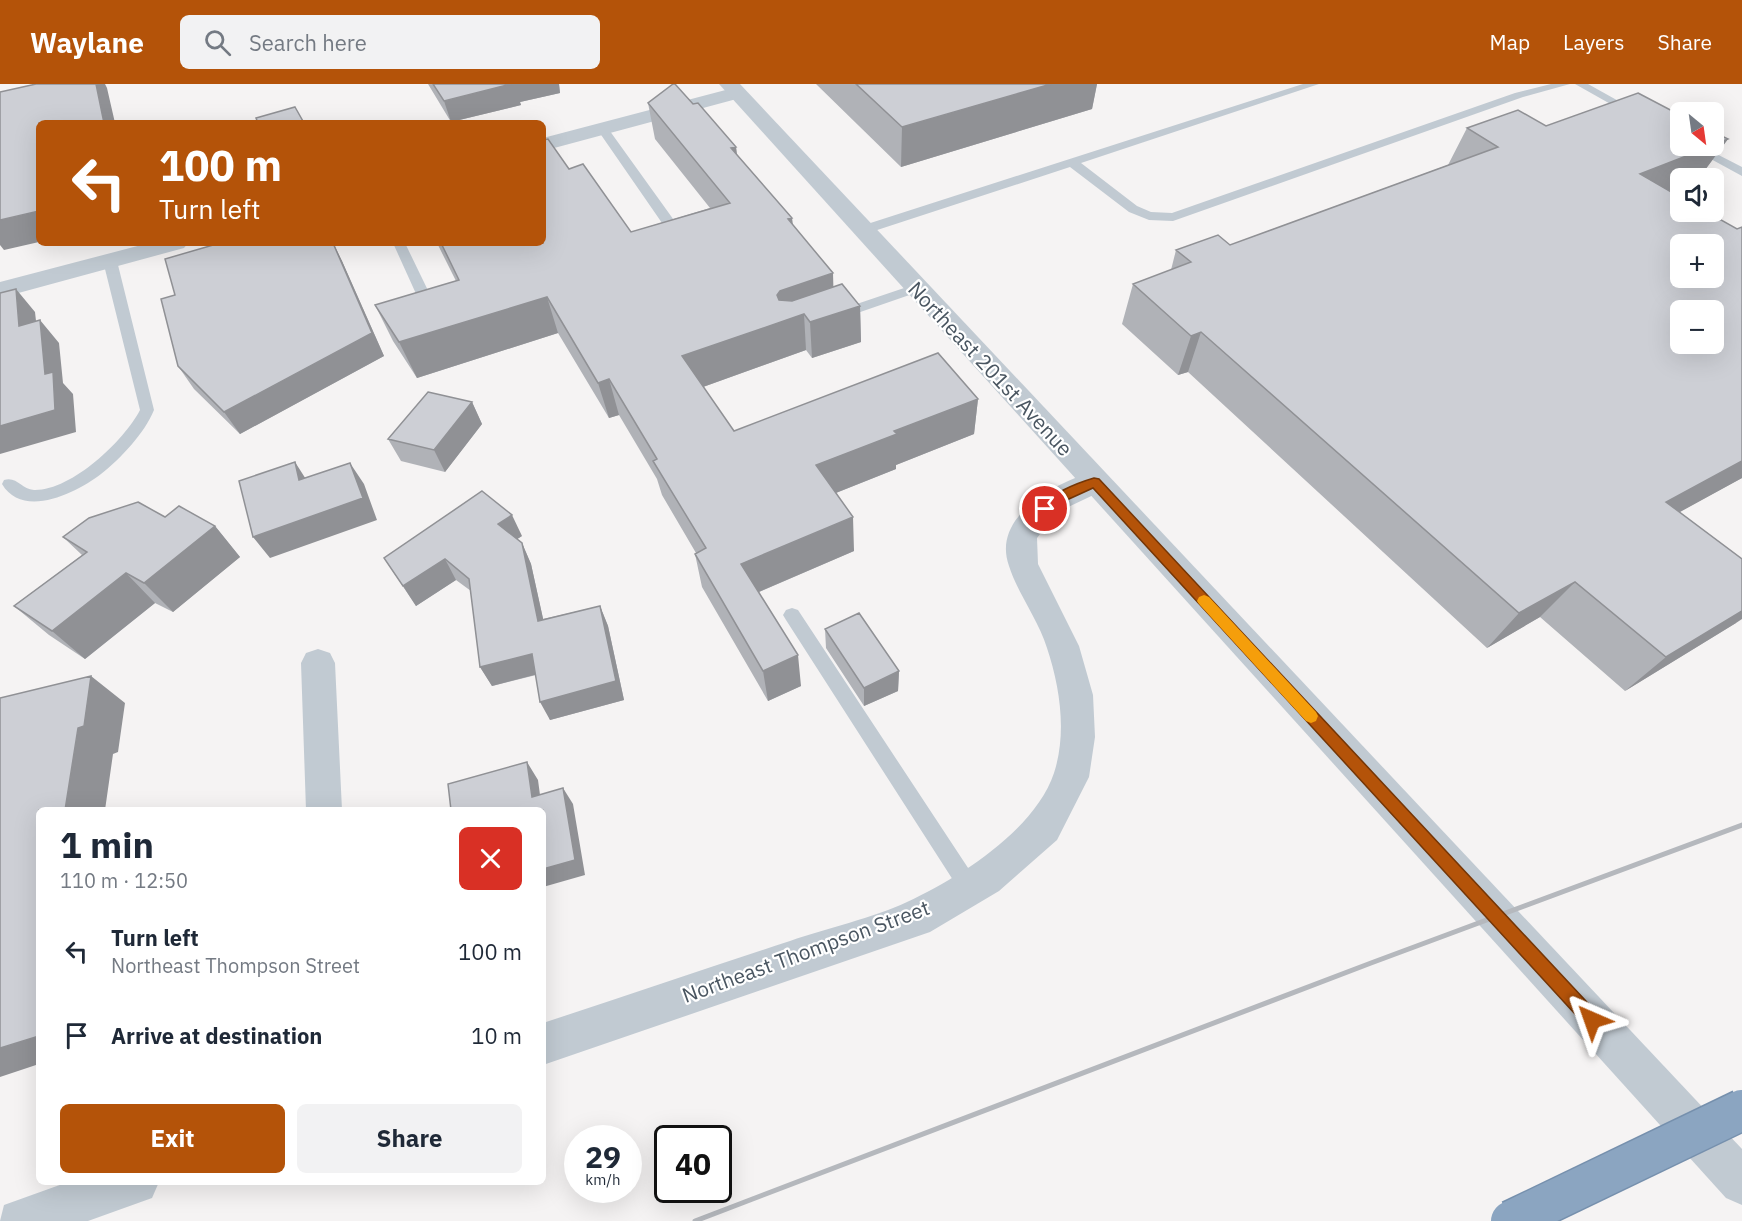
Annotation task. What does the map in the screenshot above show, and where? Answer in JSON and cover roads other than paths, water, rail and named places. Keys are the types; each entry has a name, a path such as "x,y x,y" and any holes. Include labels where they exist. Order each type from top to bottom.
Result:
{"highway":[{"path":"1511,1221 1742,1110"}],"street":[{"path":"546,144 733,89"},
{"name":"Northeast 201st Avenue","path":"733,89 1742,1182"},
{"path":"0,290 165,246"},
{"name":"Northeast Thompson Street","path":"546,1043 916,918 986,878 1044,828 1071,777 1078,737 1076,695 1063,646 1023,564 1022,536 1036,517 1054,501 1094,482"},
{"path":"318,663 324,807"},
{"path":"20,1221 127,1185"}],"lane":[{"path":"863,230 1314,84"},
{"path":"1073,163 1133,209 1149,216 1173,217 1519,95 1565,84"},
{"path":"1580,84 1640,117"},
{"path":"603,129 676,233"},
{"path":"1712,156 1742,172"},
{"path":"400,246 429,307"},
{"path":"10,484 15,491 25,495 40,496 75,485 119,448 144,417 147,410 110,261"},
{"path":"821,321 916,288"},
{"path":"792,615 969,887"}],"railway":[{"path":"695,1221 1371,963 1742,825"}]}
